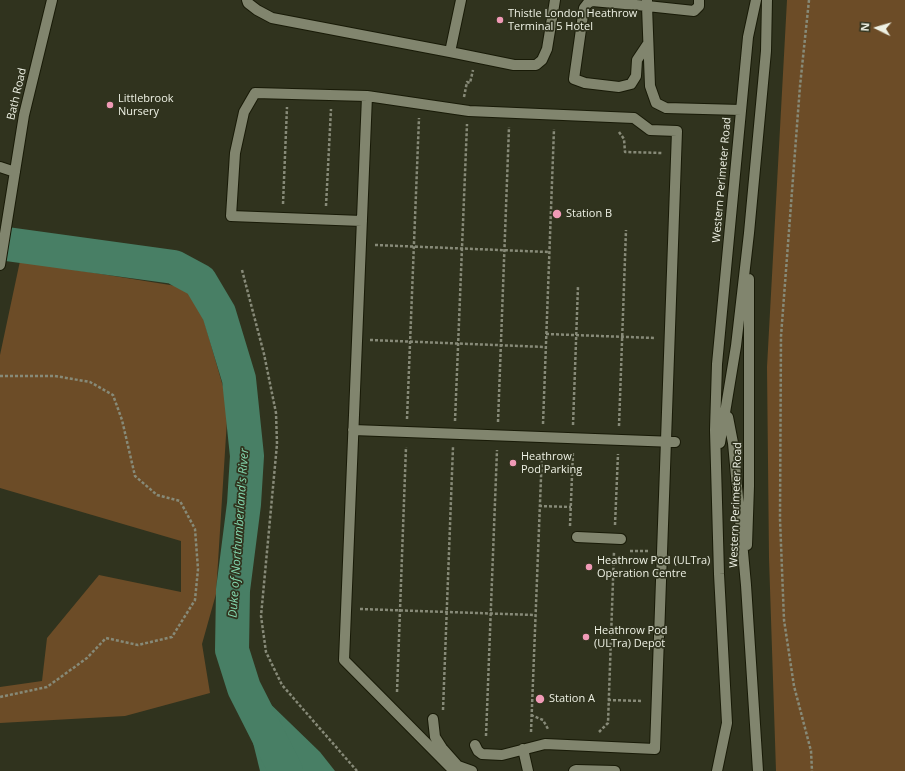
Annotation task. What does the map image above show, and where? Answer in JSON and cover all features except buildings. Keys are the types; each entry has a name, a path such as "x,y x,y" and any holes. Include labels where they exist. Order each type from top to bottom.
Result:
{"street":[{"name":"Bath Road","path":"0,265 24,115 52,0"},
{"path":"247,0 248,3 257,10 272,18 514,65 536,65 542,60 547,49 555,0"},
{"path":"450,52 461,0"},
{"path":"648,45 637,60 636,76 631,84 618,87 585,83 574,79 584,8 588,3 592,1 647,3 694,11 699,6 699,0"},
{"name":"Western Perimeter Road","path":"717,771 727,723 719,574 715,409 717,364 748,37 756,0"},
{"name":"Western Perimeter Road","path":"717,456 726,411 736,346 749,233 766,51 767,0"},
{"path":"647,3 650,86 656,103 661,107 741,110"},
{"path":"362,222 231,216 235,153 244,112 254,93 367,96 469,111 634,118 650,130 677,132 670,339 671,442 655,749 544,744 502,755 482,754 478,751 475,745"},
{"path":"367,96 344,660 454,771"},
{"path":"0,167 15,172"},
{"name":"Western Perimeter Road","path":"746,585 750,486 749,233"},
{"name":"Western Perimeter Road","path":"717,364 733,442 746,585 758,771"},
{"path":"353,430 671,442"},
{"path":"577,537 618,539"},
{"path":"438,718 435,737 442,748 458,766 472,771"},
{"path":"523,749 528,771"},
{"path":"574,771 615,771"}],"path":[{"path":"809,0 800,86 781,336 780,519 784,620 794,686 811,751 812,771"},
{"path":"284,218 283,209 287,103"},
{"path":"329,220 326,210 331,104"},
{"path":"407,419 419,118"},
{"path":"455,421 467,119"},
{"path":"498,424 510,122"},
{"path":"542,428 554,124"},
{"path":"617,130 624,139 625,152 677,154"},
{"path":"618,427 626,230"},
{"path":"361,245 549,252"},
{"path":"242,270 264,354 276,413 277,444 261,616 266,652 282,685 357,771"},
{"path":"573,426 578,286"},
{"path":"546,334 670,339"},
{"path":"357,340 546,347"},
{"path":"0,376 55,376 90,382 113,395 122,420 135,476 157,495 180,500 195,529 198,569 195,600 172,637 138,645 106,638 87,658 47,687 0,697"},
{"path":"397,694 406,443"},
{"path":"438,718 447,612 453,444"},
{"path":"486,739 497,445"},
{"path":"531,738 542,447"},
{"path":"608,723 618,539 618,450"},
{"path":"539,506 571,507"},
{"path":"346,608 535,615"}],"shaded area":[{"path":"787,0 905,0 905,771 776,771 769,558 767,367"},
{"path":"20,261 195,289 228,404 216,594 202,644 210,693 125,716 0,723 0,687 42,681 47,638 99,575 181,592 181,541 0,488 0,355"},
{"path":"258,692 320,752 335,771 260,771 242,698"}],"waterway":[{"name":"Duke of Northumberland's River","path":"0,243 174,267 200,281 219,313 239,379 247,456 244,504 233,590 232,650 244,688 286,771"}],"place":[{"name":"Thistle London Heathrow Terminal 5 Hotel","path":"500,20"},
{"name":"Littlebrook Nursery","path":"110,105"},
{"name":"Station B","path":"557,214"},
{"name":"Heathrow Pod Parking","path":"513,463"},
{"name":"Heathrow Pod (ULTra) Operation Centre","path":"589,567"},
{"name":"Heathrow Pod (ULTra) Depot","path":"586,637"},
{"name":"Station A","path":"540,699"}]}
